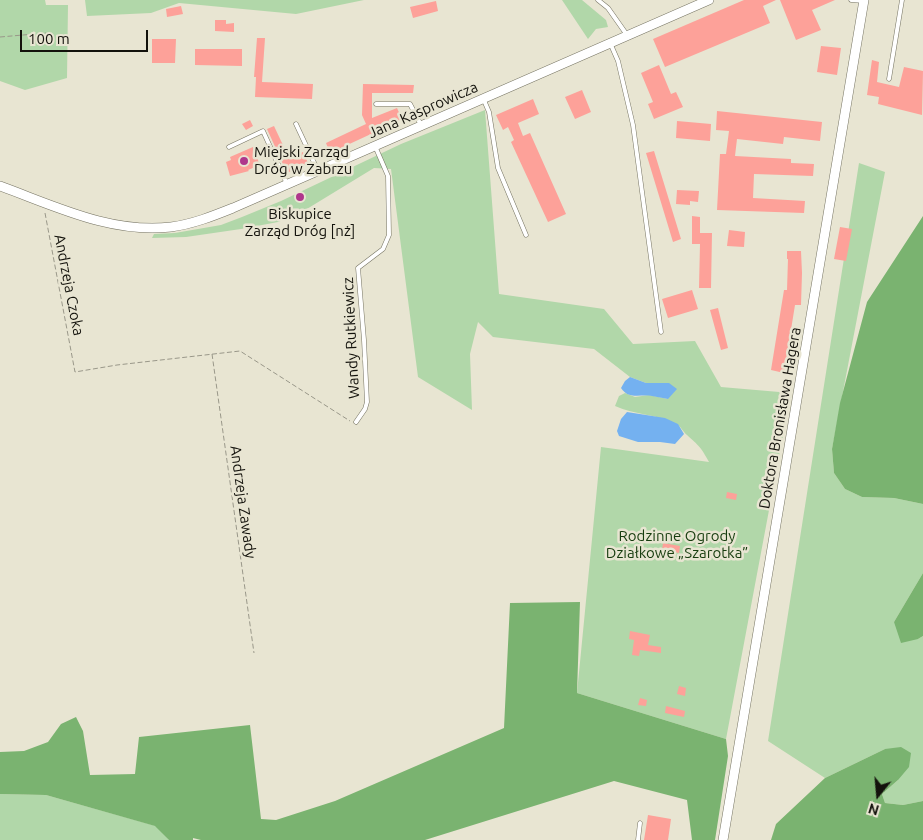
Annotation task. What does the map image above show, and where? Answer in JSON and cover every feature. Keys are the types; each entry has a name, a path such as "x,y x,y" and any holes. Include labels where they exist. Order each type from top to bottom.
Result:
{"street":[{"name":"Jana Kasprowicza","path":"0,186 98,221 137,228 155,228 193,222 318,171 709,0"},
{"name":"Doktora Bronisława Hagera","path":"724,840 864,1"}],"lane":[{"path":"598,0 608,8 627,35"},
{"path":"851,0 864,1"},
{"path":"889,79 902,0"},
{"path":"610,42 618,61 633,125 661,332"},
{"path":"483,98 489,112 498,168 526,235"},
{"path":"376,104 410,104 421,126"},
{"path":"296,124 318,171"},
{"path":"228,146 263,131 287,184"},
{"name":"Wandy Rutkiewicz","path":"356,422 365,409 367,402 358,268 383,249 389,235 388,176 375,146"},
{"path":"638,840 640,823"}],"path":[{"path":"0,37 46,33"},
{"name":"Andrzeja Czoka","path":"43,202 75,372 212,354"},
{"path":"212,354 240,351 350,421 356,422"},
{"name":"Andrzeja Zawady","path":"212,354 254,653"}],"green space":[{"path":"0,0 45,0 46,5 68,5 67,78 25,90 0,81"},
{"path":"85,0 364,0 296,14 179,3 151,13 87,16"},
{"path":"562,0 582,0 606,20 608,27 596,29 588,39"},
{"name":"Rodzinne Ogrody Działkowe „Szarotka”","path":"485,110 499,294 604,309 633,344 695,341 721,387 791,393 726,739 577,693 601,447 709,462 700,447 678,425 661,418 615,406 619,396 625,393 635,397 649,395 668,399 669,383 646,383 630,377 594,349 493,337 478,322 470,354 472,410 418,377 391,169 374,168 297,215 278,222 186,237 152,238 154,234 175,233 221,225 242,217 281,201 401,144"},
{"path":"859,163 885,172 832,449 834,473 845,489 862,497 894,498 923,504 923,573 894,622 918,639 923,636 923,801 903,805 885,803 882,794 898,780 885,749 825,778 768,741"},
{"path":"923,216 923,504 894,498 862,497 845,489 834,473 832,449 840,403 867,302"},
{"path":"923,573 923,636 901,643 894,622"},
{"path":"580,602 577,693 726,739 728,756 715,840 692,840 687,800 614,781 425,840 201,840 193,838 193,840 169,840 155,826 46,795 0,794 0,752 24,751 48,742 61,724 76,717 83,731 90,775 135,774 139,737 250,725 261,819 276,820 335,801 504,728 510,603"},
{"path":"901,747 911,753 909,767 882,794 885,803 903,805 923,801 923,840 771,840 776,824 825,778 885,749"},
{"path":"0,794 46,795 156,826 169,840 0,840"}],"water":[{"path":"630,377 646,383 669,383 677,389 668,399 631,395 624,392 621,388"},
{"path":"627,412 665,418 678,424 684,434 675,444 638,442 619,436 617,431 621,419"}],"building":[{"path":"744,0 776,0 763,6 770,23 665,67 653,39"},
{"path":"780,0 835,0 812,10 821,30 796,40"},
{"path":"436,1 438,11 413,18 410,7"},
{"path":"181,6 183,14 167,17 166,9"},
{"path":"215,20 226,20 226,24 234,23 234,32 215,31"},
{"path":"257,38 265,38 262,82 313,84 312,99 255,97 256,77 254,77"},
{"path":"152,39 176,39 175,63 152,63"},
{"path":"821,46 841,48 837,75 817,72"},
{"path":"195,49 242,49 242,66 195,65"},
{"path":"872,60 879,62 877,82 899,87 904,67 923,71 922,115 878,104 879,97 867,95"},
{"path":"659,65 671,94 676,92 683,107 654,119 648,104 653,102 641,73"},
{"path":"363,84 414,85 413,93 372,93 372,118 397,108 402,119 372,133 372,136 371,134 330,153 326,143 366,124 362,115"},
{"path":"582,90 591,112 575,119 565,97"},
{"path":"533,99 539,114 518,123 523,136 530,133 566,214 548,222 511,142 514,140 508,127 503,130 496,115"},
{"path":"717,111 822,122 820,141 784,137 783,144 737,139 735,156 791,159 791,163 814,164 813,176 754,174 753,198 805,201 804,213 717,210 720,154 726,154 729,131 716,130"},
{"path":"250,120 253,126 246,130 242,124"},
{"path":"677,121 711,124 710,141 676,138"},
{"path":"274,126 289,158 303,152 308,163 287,173 267,129"},
{"path":"253,147 261,153 262,156 257,158 260,165 249,171 230,176 226,162 231,160 230,157"},
{"path":"654,151 681,239 673,242 646,153"},
{"path":"677,190 699,191 698,202 690,201 690,205 676,204"},
{"path":"692,216 700,217 700,233 712,233 711,288 699,288 700,244 692,244"},
{"path":"840,227 852,229 846,261 834,259"},
{"path":"729,230 745,232 744,247 727,246"},
{"path":"787,251 801,251 802,273 801,305 795,305 784,373 771,370 784,290 787,290"},
{"path":"692,290 698,309 668,318 662,299"},
{"path":"718,308 728,348 721,350 710,310"},
{"path":"727,492 737,494 736,500 726,498"},
{"path":"663,543 680,546 679,553 662,550"},
{"path":"630,631 650,635 648,645 661,647 661,653 640,650 639,656 632,655 634,640 629,639"},
{"path":"679,686 686,688 685,696 677,694"},
{"path":"640,698 647,700 646,706 638,705"},
{"path":"666,706 685,711 684,717 665,713"},
{"path":"648,815 671,819 668,840 644,840"}],"place":[{"name":"Miejski Zarząd Dróg w Zabrzu","path":"244,161"},
{"name":"Biskupice Zarząd Dróg [nż]","path":"300,197"}]}
